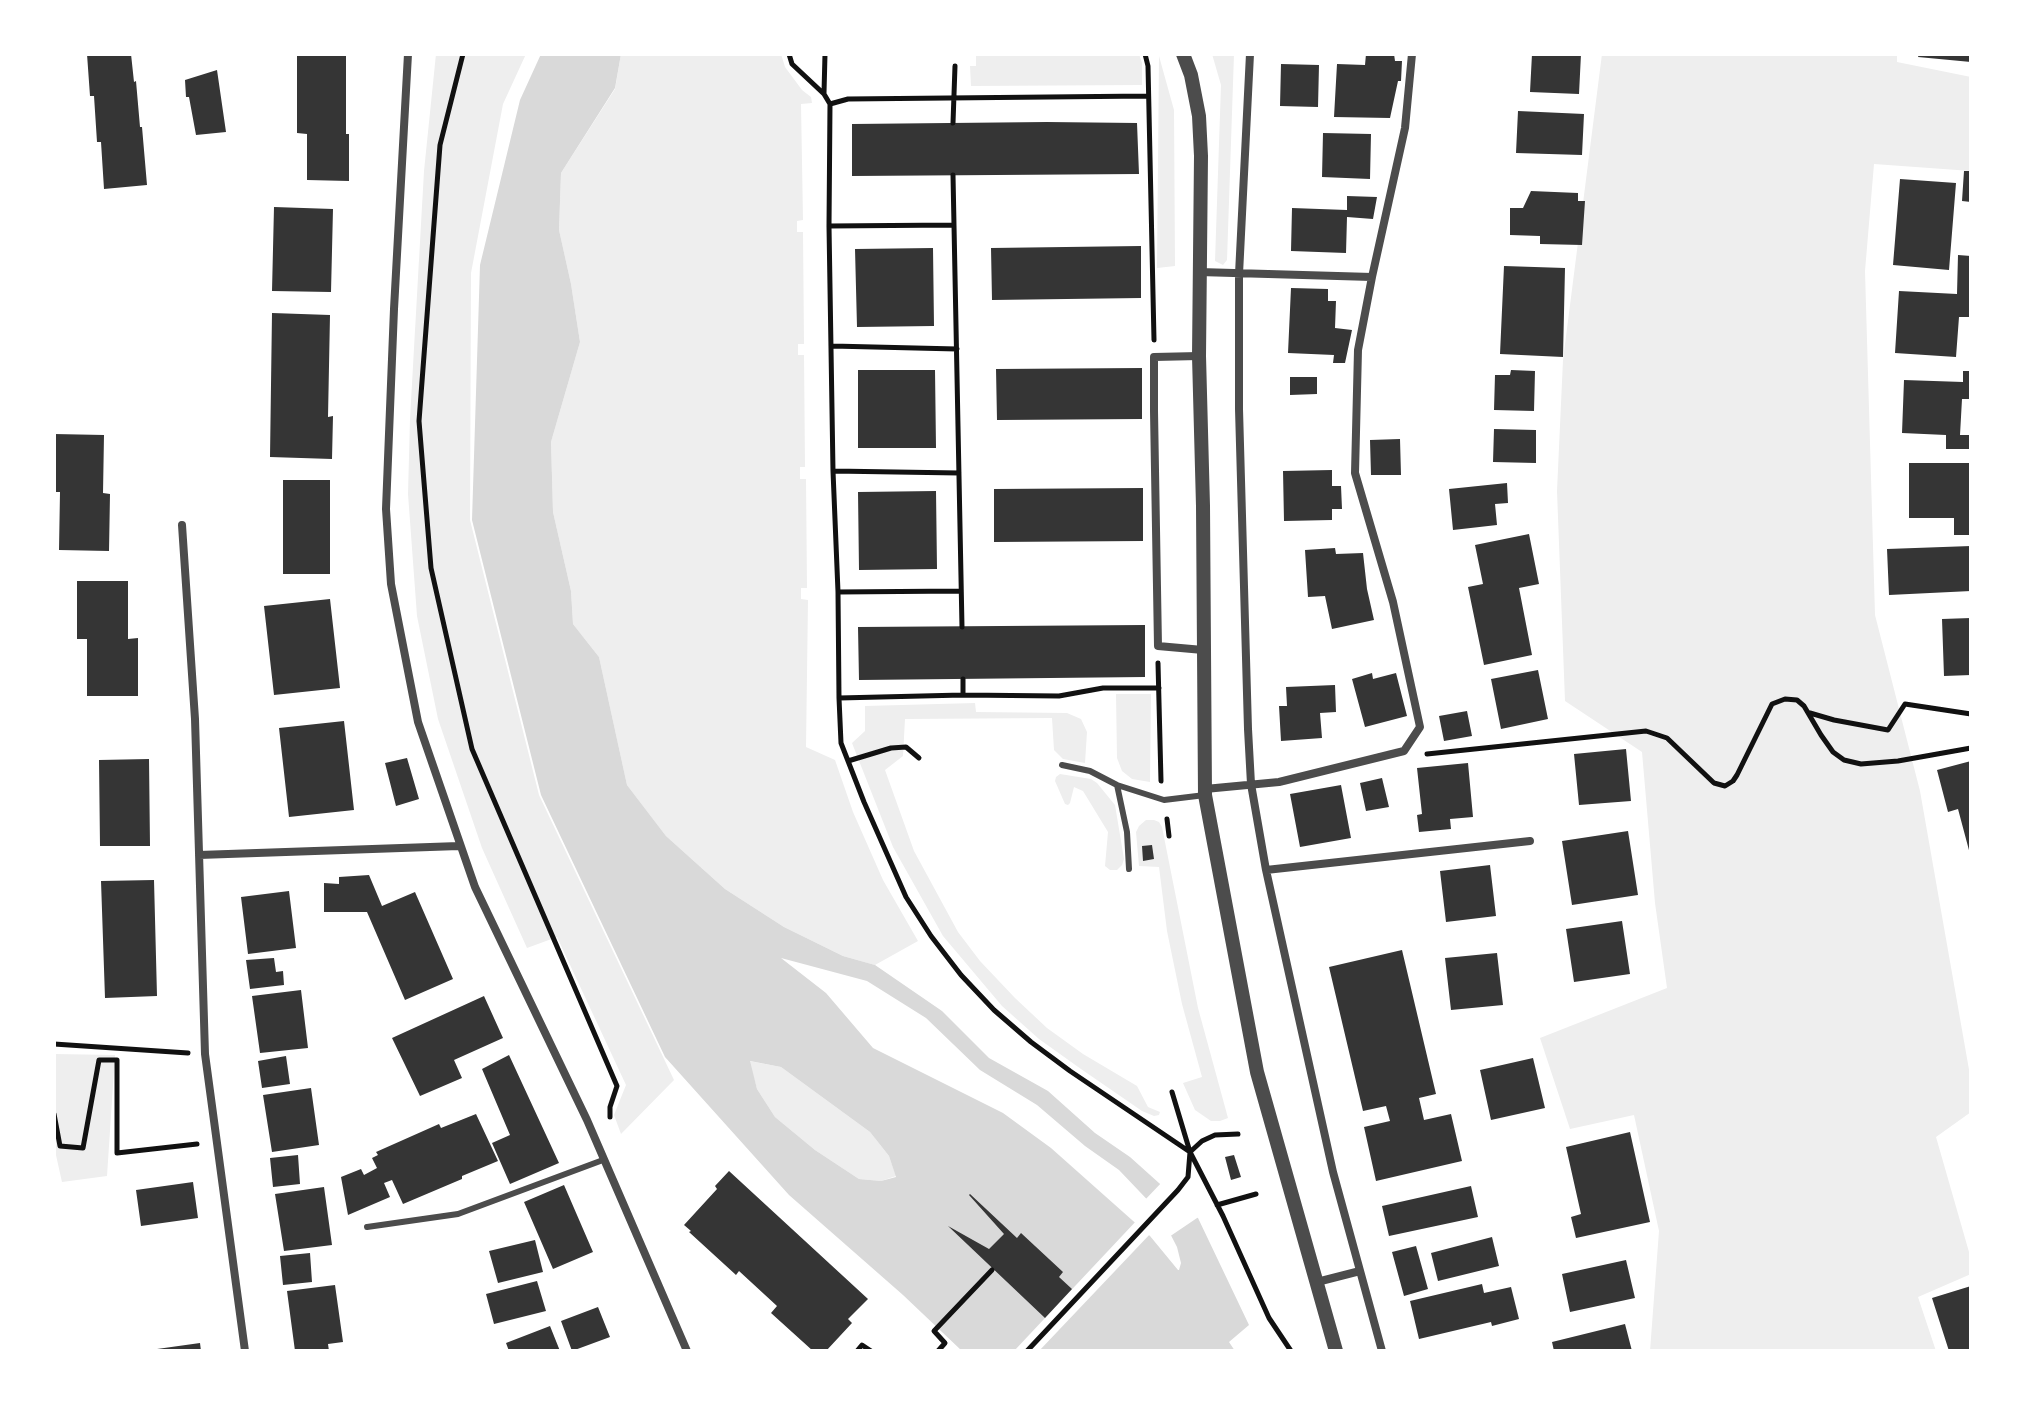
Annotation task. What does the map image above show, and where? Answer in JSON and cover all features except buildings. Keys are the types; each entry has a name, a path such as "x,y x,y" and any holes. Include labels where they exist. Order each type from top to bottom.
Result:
{"street":[{"path":"408,54 386,509 391,584 418,722 475,887 587,1120 687,1351"},
{"path":"1183,54 1191,75 1199,116 1201,156 1199,356 1205,792 1257,1072 1336,1351"},
{"path":"1250,54 1239,274 1239,409 1251,784 1266,870 1333,1172 1382,1351"},
{"path":"1205,792 1279,782 1404,751 1420,727 1393,602 1355,473 1358,350 1405,128 1412,54"},
{"path":"1199,272 1372,277"},
{"path":"1199,356 1154,357 1158,646 1203,650"},
{"path":"182,525 195,719 205,1054 245,1351"},
{"path":"1266,870 1530,841"},
{"path":"199,855 459,846"},
{"path":"1317,1282 1360,1271"}],"lane":[{"path":"1062,765 1090,771 1117,785 1164,800 1205,792"},
{"path":"1117,785 1127,832 1129,869"},
{"path":"367,1227 458,1214 603,1160"}],"path":[{"path":"463,54 440,145 419,421 431,568 472,749 617,1086 610,1107 610,1120"},
{"path":"789,54 792,64 824,94 830,104 833,471 841,743 906,897 961,975 994,1010 1031,1042 1190,1152"},
{"path":"824,94 825,54"},
{"path":"1145,54 1148,66 1154,357"},
{"path":"953,123 955,66"},
{"path":"830,104 848,99 1148,96"},
{"path":"953,175 962,627"},
{"path":"829,226 954,225"},
{"path":"832,346 957,349"},
{"path":"833,471 959,473"},
{"path":"838,592 961,591"},
{"path":"1158,646 1161,779 1169,836"},
{"path":"963,679 963,695"},
{"path":"839,698 1059,696 1103,688 1159,688"},
{"path":"1442,752 1646,731 1667,738 1714,783 1725,786 1737,775 1772,704 1785,699 1797,700 1804,706 1833,752 1844,760 1861,764 1898,761 1971,748"},
{"path":"1810,713 1888,730 1905,704 1971,714"},
{"path":"848,761 891,748 906,747 919,758"},
{"path":"54,1044 205,1054"},
{"path":"107,1048 108,1060"},
{"path":"54,1114 60,1146 83,1148 99,1060 117,1060 117,1153 218,1141"},
{"path":"1172,1092 1190,1152 1269,1318 1291,1351"},
{"path":"1027,1351 1178,1190 1188,1177 1190,1152 1215,1135 1238,1134"},
{"path":"1217,1205 1256,1194"},
{"path":"938,1351 945,1343 934,1331 992,1270"},
{"path":"857,1351 862,1345 871,1351"}],"shaded area":[{"path":"436,54 526,54 503,104 471,273 470,520 539,795 674,1080 621,1134 614,1115 626,1085 557,937 527,948 482,848 438,719 417,616 408,494 410,419 424,171"},
{"path":"541,54 621,54 615,88 561,173 559,230 580,342 551,442 553,512 571,591 573,624 599,657 627,785 666,836 725,889 784,927 843,956 875,965 942,1011 989,1058 1048,1091 1095,1133 1130,1157 1198,1218 1249,1325 1229,1342 1235,1351 962,1351 789,1195 665,1057 541,795 472,520 480,265 520,100","holes":["781,958 867,981 926,1018 980,1070 1037,1105 1119,1170 1159,1212 1177,1247 1181,1263 1179,1270 1150,1236 1051,1148 1003,1113 873,1048 826,993","750,1061 781,1067 870,1132 889,1156 896,1177 881,1181 859,1179 815,1150 775,1117 757,1089"]},
{"path":"621,54 781,54 785,67 811,97 812,103 801,104 803,220 797,221 797,232 803,232 804,344 798,344 798,355 804,355 805,467 800,467 800,479 806,479 807,588 801,588 801,599 808,600 806,747 835,760 853,812 883,880 918,941 875,965 843,956 784,927 725,889 666,836 627,785 599,657 573,624 571,591 553,512 551,442 580,342 559,230 561,173 615,89"},
{"path":"976,54 1139,54 1142,85 971,86 970,66 976,66"},
{"path":"1212,54 1234,54 1227,260 1223,265 1215,261 1221,85"},
{"path":"1602,54 1897,54 1897,62 1971,77 1971,171 1874,164 1865,271 1875,615 1920,791 1971,1081 1971,1112 1936,1137 1971,1259 1971,1274 1918,1297 1936,1351 1650,1351 1659,1231 1634,1115 1570,1129 1540,1038 1667,988 1655,903 1642,752 1565,701 1557,491 1563,360"},
{"path":"1159,56 1174,110 1175,266 1157,268"},
{"path":"1116,694 1151,694 1150,782 1132,779 1122,771 1117,758"},
{"path":"975,703 976,712 1067,713 1081,719 1087,732 1085,763 1063,759 1054,750 1052,718 905,719 903,756 885,770 914,851 958,932 980,961 1047,1028 1137,1086 1148,1107 1160,1112 1159,1115 1142,1111 1081,1069 1039,1039 1002,1006 943,936 893,847 852,743 865,731 865,706"},
{"path":"1060,774 1091,779 1115,805 1124,859 1117,870 1105,866 1108,832 1083,791 1074,787 1070,803 1065,804 1055,781"},
{"path":"1146,820 1159,822 1162,827 1198,1008 1228,1118 1220,1121 1211,1121 1195,1110 1183,1083 1202,1077 1182,1004 1167,931 1159,867 1139,866 1136,832"},
{"path":"54,1054 115,1055 107,1176 62,1182 54,1146"},
{"path":"749,1061 781,1067 870,1132 889,1156 896,1176 881,1181 859,1179 815,1150 775,1117 757,1089"}],"pier":[{"path":"1163,1181 1200,1216 1169,1237 1156,1215 1143,1202"},
{"path":"1138,1219 1152,1232 1039,1351 1014,1351"}]}
